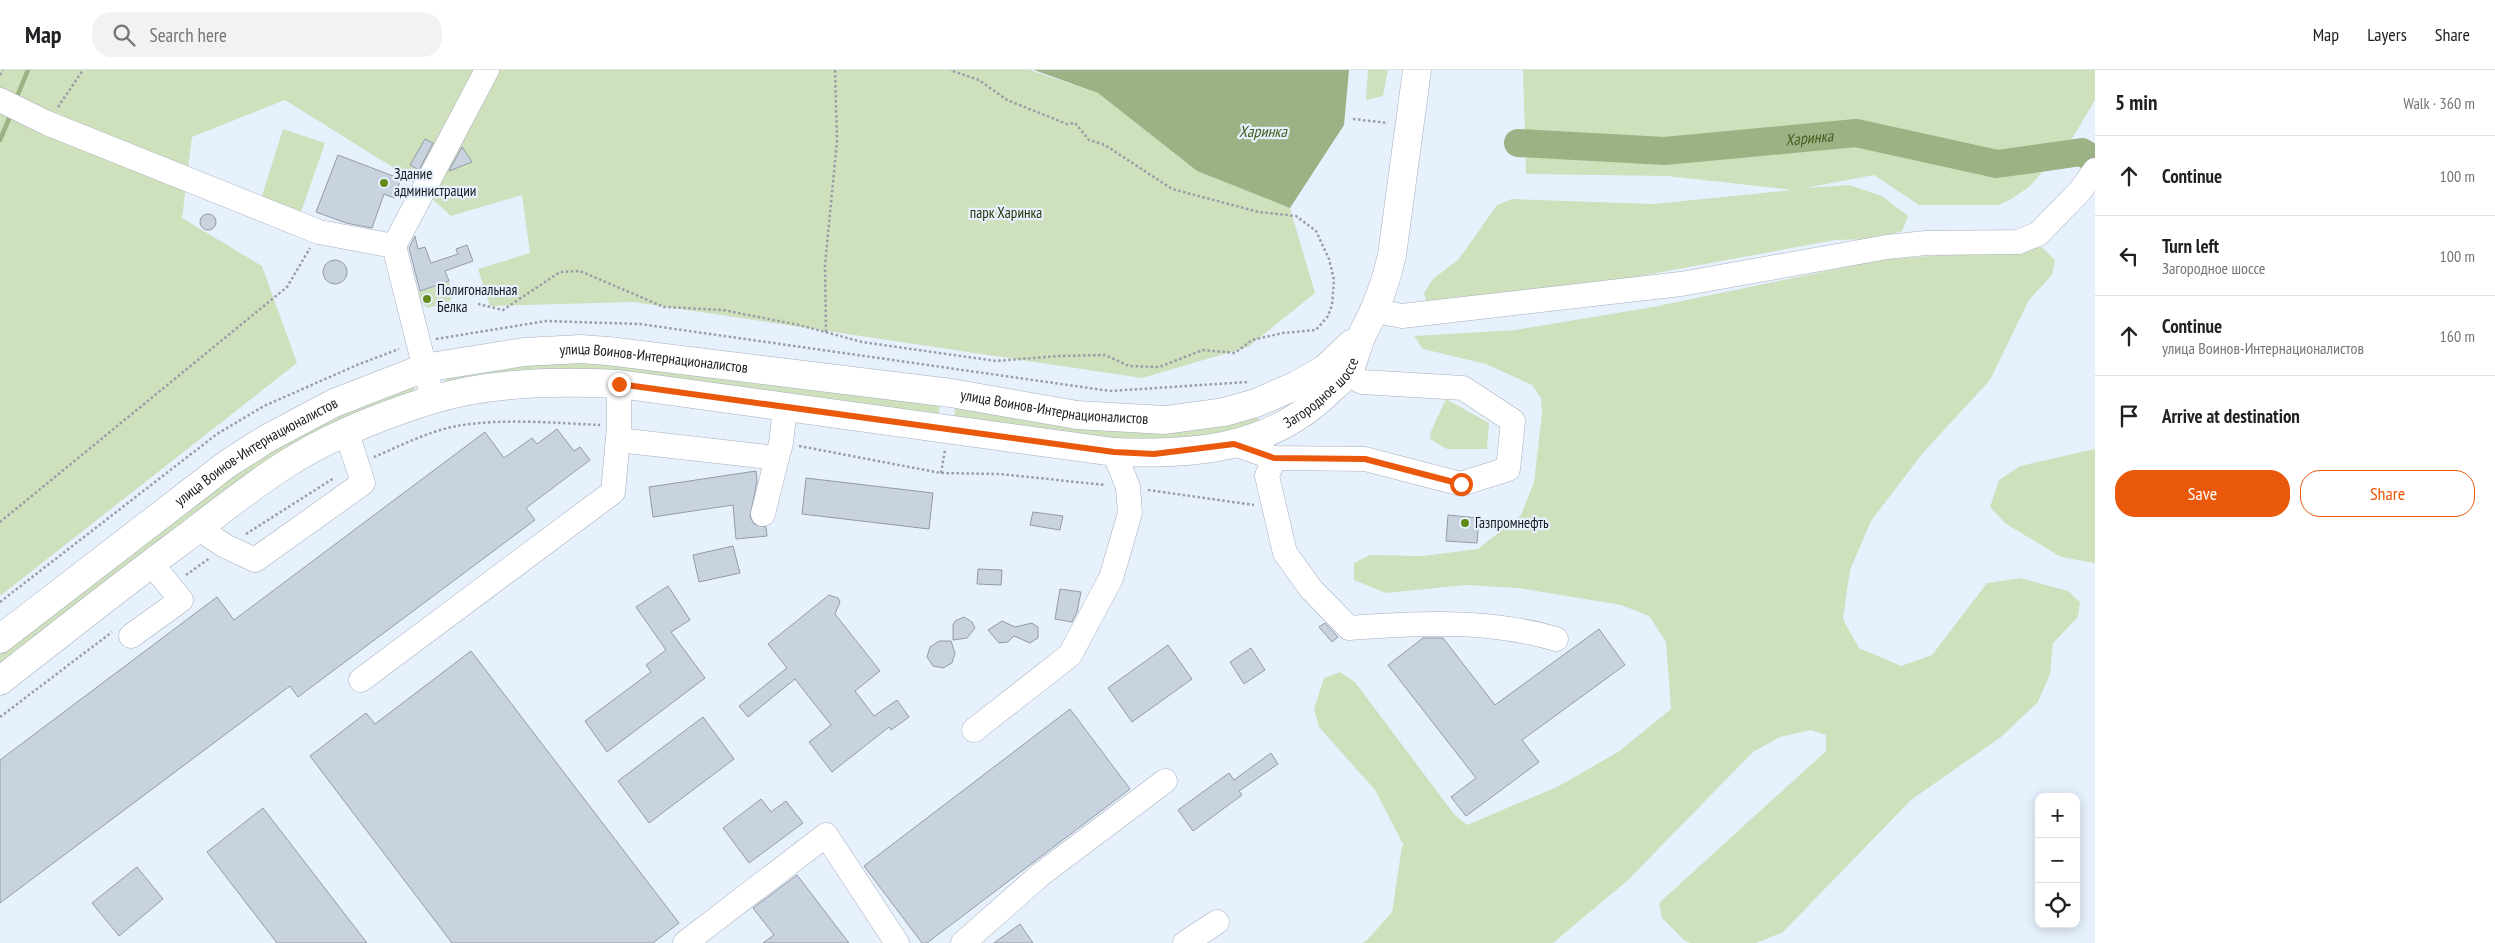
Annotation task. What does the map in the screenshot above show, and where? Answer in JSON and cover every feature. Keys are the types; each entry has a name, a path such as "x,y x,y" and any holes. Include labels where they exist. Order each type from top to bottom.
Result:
{"main road":[{"name":"Загородное шоссе","path":"993,437 1114,452 1154,454 1234,444 1274,432 1310,410 1369,322 1386,285 1392,255 1417,70"},
{"name":"улица Воинов-Интернационалистов","path":"0,639 246,451 334,403 424,368 494,355 581,349 636,353 744,369 951,393 1015,406 1123,419 1165,420 1224,412 1256,403 1340,367"},
{"name":"улица Воинов-Интернационалистов","path":"0,681 151,563 280,468 347,433 432,400 486,389 539,383 619,384 993,437"}],"street":[{"path":"432,400 394,246 487,70"},
{"path":"0,100 47,123 319,232 394,246"},
{"path":"1369,322 1402,316 1681,284 1887,248 1926,243 2018,242 2038,234 2080,191 2095,170"},
{"path":"1234,444 1274,458 1365,459 1461,484 1508,469 1514,421 1464,388 1362,382 1340,367"},
{"path":"361,680 613,492 618,433 619,384"},
{"path":"1256,403 1274,432"},
{"path":"763,514 779,450 785,407"},
{"path":"198,528 225,546 255,560 363,483 347,433"},
{"path":"618,433 779,450"},
{"path":"974,730 1070,655 1111,578 1130,513 1128,487 1114,452"},
{"path":"1274,458 1267,476 1285,553 1311,589 1349,628 1417,623 1462,624 1538,634 1556,639"},
{"path":"124,632 181,600 151,563"},
{"path":"962,943 1040,875 1165,781"},
{"path":"685,943 826,835 897,943"},
{"path":"1185,943 1217,922"}],"path":[{"path":"0,75 2,70"},
{"path":"47,123 83,70"},
{"path":"826,332 825,265 837,141 835,70"},
{"path":"478,304 503,310 560,272 580,271 664,307 723,310 826,332 862,342 996,361 1058,356 1105,355 1129,366 1159,367 1203,350 1235,353 1252,340 1283,333 1316,330 1328,316 1332,305 1334,280 1329,259 1316,231 1296,216 1259,212 1172,189 1105,146 1089,140 1075,123 1067,124 1007,100 979,80 950,70"},
{"path":"1352,119 1392,124"},
{"path":"0,522 287,287 319,232"},
{"path":"171,586 225,546 358,463 414,440 457,426 541,422 618,433"},
{"path":"779,450 941,473 1000,474 1128,487 1274,508"},
{"path":"0,718 124,632"}],"green space":[{"name":"парк Харинка","path":"0,70 1030,70 1098,93 1197,171 1290,208 1315,293 1248,347 1142,378 633,302 490,306 478,269 530,253 522,195 451,216 405,175 285,100 192,137 182,218 262,266 297,363 0,596"},
{"path":"1368,70 1388,70 1383,96 1366,100"},
{"path":"1523,70 2095,70 2095,100 2073,137 2030,186 1999,205 1919,205 1874,175 1805,188 1849,185 1882,196 1908,216 1902,231 1874,239 1835,240 1430,315 1424,293 1433,279 1459,259 1497,205 1512,199 1653,204 1793,190 1667,176 1526,174"},
{"path":"283,129 325,143 301,212 261,199"},
{"path":"2042,247 2055,260 2052,275 2029,300 1990,380 1922,454 1871,521 1850,570 1843,619 1859,648 1901,666 1932,655 1987,583 2020,578 2068,591 2080,602 2078,617 2053,643 2050,674 2038,702 2001,737 1911,800 1783,932 1756,943 1690,943 1684,940 1662,918 1659,903 1826,751 1826,735 1811,730 1780,737 1753,752 1627,881 1553,943 1362,943 1367,940 1392,912 1402,846 1404,846 1375,790 1319,727 1314,709 1324,678 1340,672 1355,682 1454,814 1467,825 1557,787 1618,752 1671,709 1666,642 1649,616 1621,605 1518,588 1466,585 1386,593 1354,580 1354,563 1370,555 1423,556 1478,549 1521,515 1534,482 1542,413 1541,398 1532,385 1486,364 1423,349 1414,336 1515,330 1653,307 1880,260"},
{"path":"449,282 454,295 449,302 428,308 421,303 418,292"},
{"path":"603,361 940,406 938,416 571,370 535,370 449,383 445,381 448,376 506,364"},
{"path":"412,386 415,388 414,392 0,665 0,652 249,463 322,420"},
{"path":"1446,399 1489,423 1487,449 1447,449 1430,439 1431,431"},
{"path":"955,408 1097,429 1254,417 1258,418 1260,422 1255,426 1178,441 1127,441 954,419"},
{"path":"2095,449 2095,563 2061,557 2006,524 1990,507 1999,480 2020,466"}],"water":[{"name":"Харинка","path":"1034,70 1349,70 1344,125 1290,208 1197,171 1098,93"}],"building":[{"path":"425,139 433,143 419,170 410,165"},
{"path":"462,147 472,162 449,171"},
{"path":"338,155 401,179 394,198 384,194 372,228 346,223 316,212"},
{"path":"208,214 216,222 208,230 200,222"},
{"path":"415,236 418,249 425,247 431,263 458,254 456,249 467,245 473,261 445,271 449,281 420,291 409,248"},
{"path":"335,260 344,263 347,272 344,281 335,284 326,281 323,272 326,263"},
{"path":"557,429 574,451 580,447 590,460 526,508 535,520 298,697 290,686 0,903 0,760 217,597 234,620 485,432 504,458 532,438 537,444"},
{"path":"756,471 757,481 750,517 754,524 766,527 767,536 736,539 733,505 653,517 649,487"},
{"path":"806,478 933,493 929,529 802,514"},
{"path":"1033,512 1063,516 1060,530 1030,525"},
{"path":"1448,515 1479,518 1477,543 1446,541"},
{"path":"733,546 740,573 699,582 693,555"},
{"path":"978,569 1002,570 1001,585 977,584"},
{"path":"668,586 690,620 671,632 705,678 607,752 585,721 651,672 646,665 666,650 636,607"},
{"path":"1060,589 1081,592 1077,612 1072,622 1055,619"},
{"path":"829,595 838,598 840,602 835,614 880,671 855,691 874,716 897,700 909,717 891,730 889,727 832,772 809,742 831,725 795,679 748,717 739,706 787,668 768,644"},
{"path":"964,617 972,622 975,628 967,638 953,640 953,625 955,621"},
{"path":"1002,621 1015,627 1032,623 1038,627 1038,638 1030,643 1014,636 1008,642 999,643 988,630"},
{"path":"1325,623 1338,637 1332,642 1319,627"},
{"path":"1599,629 1625,665 1522,740 1539,762 1466,816 1451,797 1476,778 1388,665 1423,638 1443,638 1495,705"},
{"path":"939,641 951,641 955,653 952,663 943,668 933,666 927,657 930,647"},
{"path":"1168,645 1192,679 1132,722 1108,688"},
{"path":"1251,648 1265,670 1244,684 1230,662"},
{"path":"471,651 679,923 653,943 452,943 310,756 366,713 375,724"},
{"path":"1070,709 1130,789 927,943 922,943 864,866"},
{"path":"703,717 734,759 649,823 618,781"},
{"path":"1271,753 1278,764 1239,791 1242,795 1193,831 1178,810 1229,773 1234,780"},
{"path":"761,799 771,812 786,801 803,823 749,863 723,828"},
{"path":"263,808 367,943 277,943 207,852"},
{"path":"137,867 163,899 119,936 92,903"},
{"path":"797,875 849,943 763,943 774,935 753,908"},
{"path":"1020,924 1033,943 994,943"}],"waterway":[{"path":"16,99 28,70"},
{"path":"0,140 11,114"},
{"name":"Харинка","path":"1518,143 1665,151 1856,133 1997,164 2082,152 2095,160"}],"place":[{"name":"Здание администрации","path":"384,183"},
{"name":"Полигональная Белка","path":"427,299"},
{"name":"Газпромнефть","path":"1465,523"}],"route":[{"path":"619,384 948,431 1114,452 1154,454 1234,444 1274,458 1365,459 1461,484"}]}
